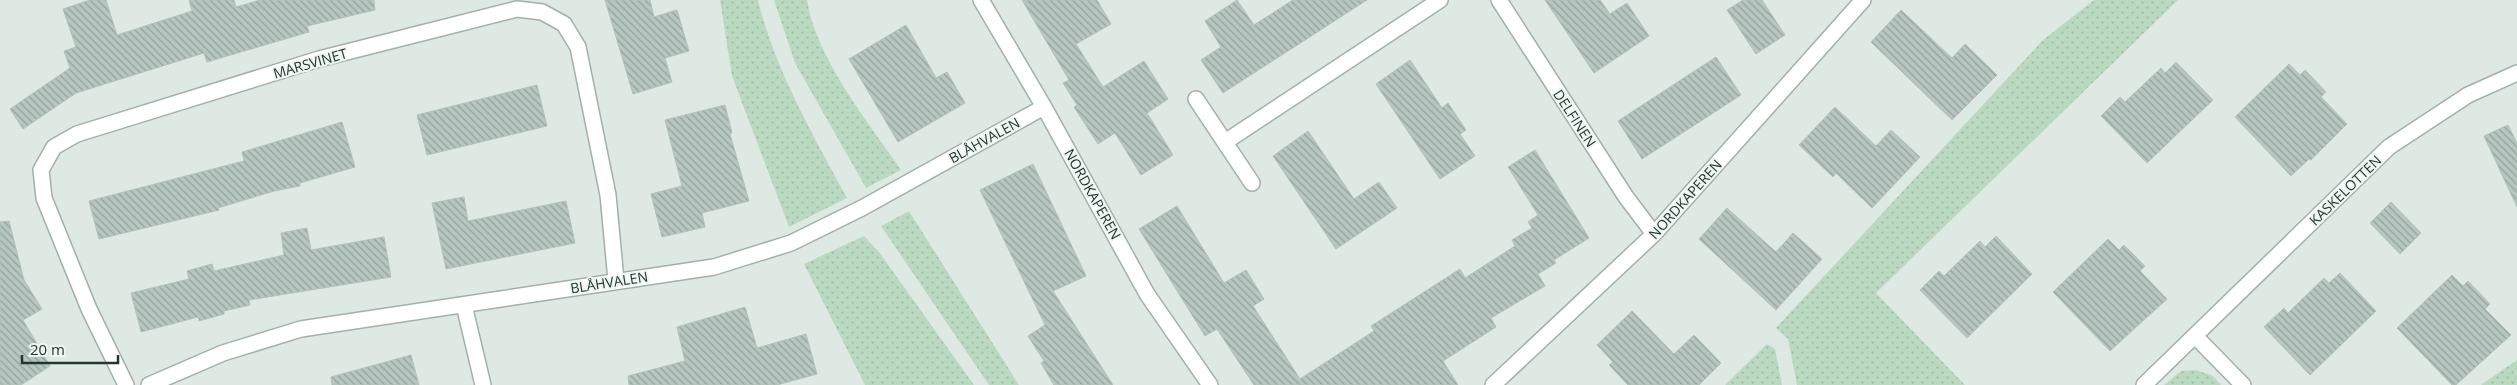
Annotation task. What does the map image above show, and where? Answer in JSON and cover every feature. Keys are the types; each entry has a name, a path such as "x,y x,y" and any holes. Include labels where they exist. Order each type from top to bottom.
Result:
{"street":[{"name":"NORDKAPEREN","path":"981,0 1044,107 1148,294 1210,385"},
{"path":"1225,142 1440,0"},
{"name":"DELFINEN","path":"1499,0 1626,197 1654,234"},
{"name":"NORDKAPEREN","path":"1493,385 1654,234 1862,0"},
{"name":"MARSVINET","path":"126,385 89,309 44,198 41,170 54,147 77,134 319,60 518,9 542,12 564,24 578,47 608,195 616,280"},
{"name":"KASKELOTTEN","path":"2144,385 2389,147 2468,95 2517,73"},
{"path":"1196,99 1252,183"},
{"name":"BLÅHVALEN","path":"149,385 223,353 301,329 616,280 714,267 791,244 862,208 1044,107"},
{"path":"464,305 483,385"},
{"path":"2195,336 2243,385"}],"green space":[{"path":"720,0 758,0 774,52 796,102 847,198 789,227 732,76"},
{"path":"774,0 807,0 812,22 832,67 859,110 901,170 866,188 795,63"},
{"path":"2094,0 2178,0 1876,293 1965,385 1797,385 1788,339 1776,328 2043,40"},
{"path":"909,211 1019,385 989,385 881,226"},
{"path":"864,236 879,252 974,385 865,385 804,264"},
{"path":"1767,344 1775,349 1782,385 1725,385"},
{"path":"2517,360 2517,385 2481,385 2482,384"},
{"path":"2196,370 2213,376 2221,385 2164,385 2181,371"}],"building":[{"path":"90,0 106,0 117,35 192,11 189,0 234,0 236,7 260,0 374,0 375,10 307,26 309,32 207,62 204,53 76,93 23,129 10,109 70,68 64,51 76,47 63,9"},
{"path":"605,0 650,0 654,17 677,10 689,51 665,58 672,82 633,94"},
{"path":"1022,0 1097,0 1111,24 1076,44 1103,87 1144,61 1168,99 1147,113 1173,155 1141,175 1115,133 1098,144 1074,107 1077,105 1063,83 1069,80"},
{"path":"1237,0 1254,25 1293,0 1367,0 1223,93 1201,60 1221,47 1205,21"},
{"path":"1545,0 1600,0 1610,14 1627,3 1649,36 1594,73"},
{"path":"1743,0 1762,0 1785,35 1756,54 1727,10"},
{"path":"1901,10 1952,58 1965,44 1997,75 1952,120 1871,42"},
{"path":"906,25 936,78 947,72 965,103 898,142 849,59"},
{"path":"1716,57 1741,95 1642,159 1618,121"},
{"path":"1410,60 1442,108 1448,103 1466,130 1460,134 1475,156 1440,179 1376,84"},
{"path":"2176,62 2213,100 2147,163 2101,116 2120,97 2125,102 2161,68 2165,73"},
{"path":"2289,64 2300,75 2305,70 2326,92 2321,97 2347,124 2311,160 2309,159 2291,176 2235,117"},
{"path":"537,85 547,126 427,155 417,115"},
{"path":"725,105 732,133 730,134 749,201 702,213 705,227 662,237 651,194 682,186 665,120"},
{"path":"1835,107 1876,146 1891,130 1920,157 1872,208 1836,173 1833,177 1799,145"},
{"path":"342,122 355,167 300,183 300,186 274,191 218,208 219,210 99,239 89,201 244,161 242,152"},
{"path":"2508,125 2517,143 2517,207 2484,136"},
{"path":"1308,131 1354,199 1379,182 1397,208 1336,249 1273,156"},
{"path":"1535,150 1589,238 1554,260 1556,263 1538,274 1545,286 1491,318 1496,327 1443,361 1458,385 1254,385 1217,329 1205,336 1139,229 1177,206 1224,283 1246,270 1264,299 1253,306 1300,379 1374,331 1371,326 1460,269 1465,278 1515,246 1512,240 1532,228 1528,222 1538,215 1508,167"},
{"path":"1033,164 1086,276 1053,291 1113,385 1054,385 1041,363 1044,361 1028,336 1045,325 980,190"},
{"path":"464,197 468,221 566,201 575,243 446,269 432,203"},
{"path":"2391,202 2421,233 2400,254 2370,223"},
{"path":"1727,208 1776,252 1793,233 1822,259 1776,310 1699,239"},
{"path":"9,221 24,280 42,309 23,320 50,366 21,385 0,385 0,222"},
{"path":"307,228 311,250 384,237 391,277 249,300 250,305 224,311 224,314 199,321 198,317 141,332 131,293 189,279 187,271 212,264 214,271 284,255 281,233"},
{"path":"1996,236 2032,274 1967,338 1920,290 1939,271 1944,276 1980,241 1985,247"},
{"path":"2108,239 2119,250 2124,245 2145,266 2140,271 2167,299 2110,351 2053,292"},
{"path":"2340,273 2376,311 2310,375 2264,327 2284,308 2288,313 2324,278 2329,283"},
{"path":"2452,275 2463,286 2468,281 2490,304 2485,309 2511,335 2456,385 2452,385 2397,328"},
{"path":"745,307 757,348 806,334 817,374 777,385 629,385 628,376 685,361 677,327"},
{"path":"1632,311 1674,354 1694,335 1721,363 1699,385 1628,385 1609,365 1613,362 1597,345"},
{"path":"411,355 419,385 332,385 331,377"}]}
